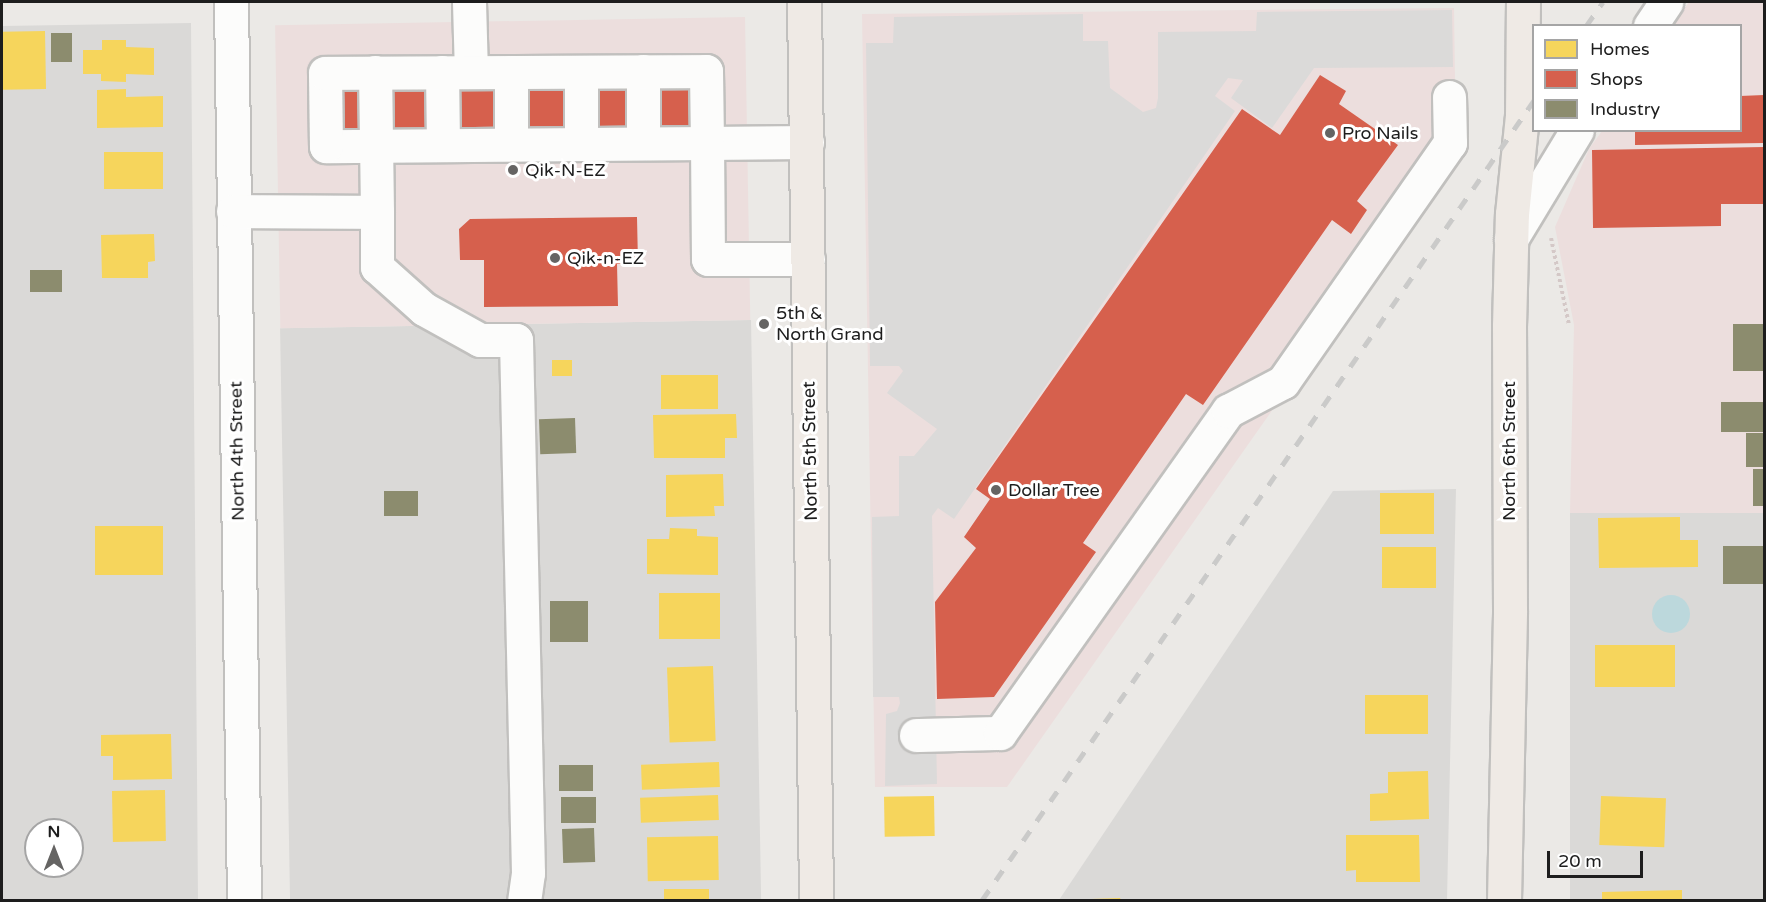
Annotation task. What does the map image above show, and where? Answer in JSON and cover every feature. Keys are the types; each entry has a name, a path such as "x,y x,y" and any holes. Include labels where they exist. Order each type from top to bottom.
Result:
{"main road":[{"name":"North 5th Street","path":"804,2 816,900"},
{"name":"North 6th Street","path":"1504,900 1510,610 1508,430 1511,239 1522,116 1523,2"}],"street":[{"name":"North 4th Street","path":"231,2 244,900"},
{"path":"442,145 469,2"},
{"path":"1651,24 1666,2"},
{"path":"642,71 643,143"},
{"path":"807,142 707,143 643,143 582,144 511,144 326,146 325,73 706,71 707,143 708,259 808,259"},
{"path":"375,72 377,267 424,309 480,340 516,340 528,873 524,900"},
{"path":"511,72 511,144"},
{"path":"581,72 582,144"},
{"path":"916,735 1000,733 1228,411 1283,382 1297,363 1450,143 1449,97"},
{"path":"1511,239 1576,132"},
{"path":"233,211 376,212"}],"path":[{"path":"1549,228 1569,325"}],"shaded area":[{"path":"1689,2 1764,2 1764,513 1570,513 1574,325 1555,227 1589,149 1601,132 1742,132 1742,24 1674,24"},
{"path":"1454,8 1456,149 1007,787 875,787 862,14"},
{"path":"1452,10 1453,67 1314,68 1272,128 1231,98 1243,80 1228,78 1215,96 1235,111 954,519 938,508 932,516 937,784 885,786 886,714 897,711 900,703 899,697 873,697 872,517 899,516 899,456 914,456 937,429 887,393 903,371 899,366 870,366 866,43 893,43 894,17 1083,14 1083,41 1108,41 1110,88 1143,112 1156,108 1158,98 1158,32 1256,31 1257,12"},
{"path":"745,17 750,320 280,328 275,25"},
{"path":"191,23 198,900 2,900 2,26"},
{"path":"751,320 761,900 290,900 280,328"},
{"path":"1456,489 1447,900 1059,900 1333,491"},
{"path":"1570,513 1764,513 1764,900 1570,900"}],"water":[{"path":"1671,595 1685,600 1690,614 1685,628 1671,633 1657,628 1652,614 1657,600"}],"building: Homes":[{"path":"45,31 46,89 3,90 2,32"},
{"path":"102,40 126,40 126,47 154,48 154,75 126,74 126,82 101,81 101,74 83,74 83,50 102,50"},
{"path":"126,89 126,97 163,96 163,127 97,128 97,90"},
{"path":"104,152 163,152 163,189 104,189"},
{"path":"154,234 155,261 148,262 148,278 102,278 101,235"},
{"path":"552,360 572,360 572,376 552,376"},
{"path":"661,375 718,375 718,409 661,409"},
{"path":"736,414 737,438 725,438 725,458 654,458 653,415"},
{"path":"723,474 724,506 714,506 715,516 666,517 666,475"},
{"path":"1380,493 1434,493 1434,534 1380,534"},
{"path":"1680,517 1680,540 1698,540 1698,567 1599,568 1598,518"},
{"path":"95,526 163,526 163,575 95,575"},
{"path":"670,528 697,529 697,536 718,537 718,575 647,574 647,539 669,539"},
{"path":"1382,547 1436,547 1436,588 1382,588"},
{"path":"659,593 720,593 720,639 659,639"},
{"path":"1595,645 1675,645 1675,687 1595,687"},
{"path":"713,666 716,741 670,743 667,668"},
{"path":"1365,695 1428,695 1428,734 1365,734"},
{"path":"171,734 172,779 113,780 113,756 101,756 101,735"},
{"path":"719,762 720,787 642,790 641,765"},
{"path":"1428,771 1429,819 1370,821 1370,794 1388,793 1388,772"},
{"path":"165,790 166,841 113,842 112,791"},
{"path":"718,795 719,820 641,823 640,798"},
{"path":"934,796 935,836 885,837 884,797"},
{"path":"1601,796 1666,798 1664,847 1599,845"},
{"path":"1346,835 1419,835 1420,882 1356,882 1356,870 1346,871"},
{"path":"718,836 719,880 648,881 647,837"},
{"path":"664,889 709,889 709,900 664,900"},
{"path":"1682,890 1682,900 1602,900 1602,892"},
{"path":"1120,898 1121,900 1091,900 1091,899"}],"building: Shops":[{"path":"1320,75 1346,91 1339,104 1398,145 1357,201 1367,210 1351,234 1332,220 1203,405 1186,394 1083,543 1096,552 994,697 937,699 935,602 976,548 964,537 990,499 976,489 1242,109 1280,135"},
{"path":"323,86 693,86 693,128 323,128"},
{"path":"1764,95 1764,143 1635,145 1635,132 1742,132 1742,96"},
{"path":"1764,147 1764,204 1721,204 1721,226 1593,228 1592,150"},
{"path":"637,217 638,263 617,264 618,306 484,307 484,260 460,260 459,229 470,219"}],"building: Industry":[{"path":"51,33 72,33 72,62 51,62"},
{"path":"30,270 62,270 62,292 30,292"},
{"path":"1733,324 1764,324 1764,371 1733,371"},
{"path":"1721,402 1764,402 1764,432 1721,432"},
{"path":"575,418 576,453 540,454 539,419"},
{"path":"1746,433 1764,433 1764,467 1746,467"},
{"path":"1753,469 1764,469 1764,506 1753,506"},
{"path":"384,491 418,491 418,516 384,516"},
{"path":"1723,546 1764,546 1764,584 1723,584"},
{"path":"550,601 588,601 588,642 550,642"},
{"path":"559,765 593,765 593,791 559,791"},
{"path":"561,797 596,797 596,823 561,823"},
{"path":"594,828 595,862 563,863 562,829"}],"railway":[{"path":"1587,24 1603,2"},
{"path":"982,900 1532,103"}],"place":[{"name":"Pro Nails","path":"1330,133"},
{"name":"Qik-N-EZ","path":"513,170"},
{"name":"Qik-n-EZ","path":"555,258"},
{"name":"5th & North Grand","path":"764,324"},
{"name":"Dollar Tree","path":"996,490"}]}
